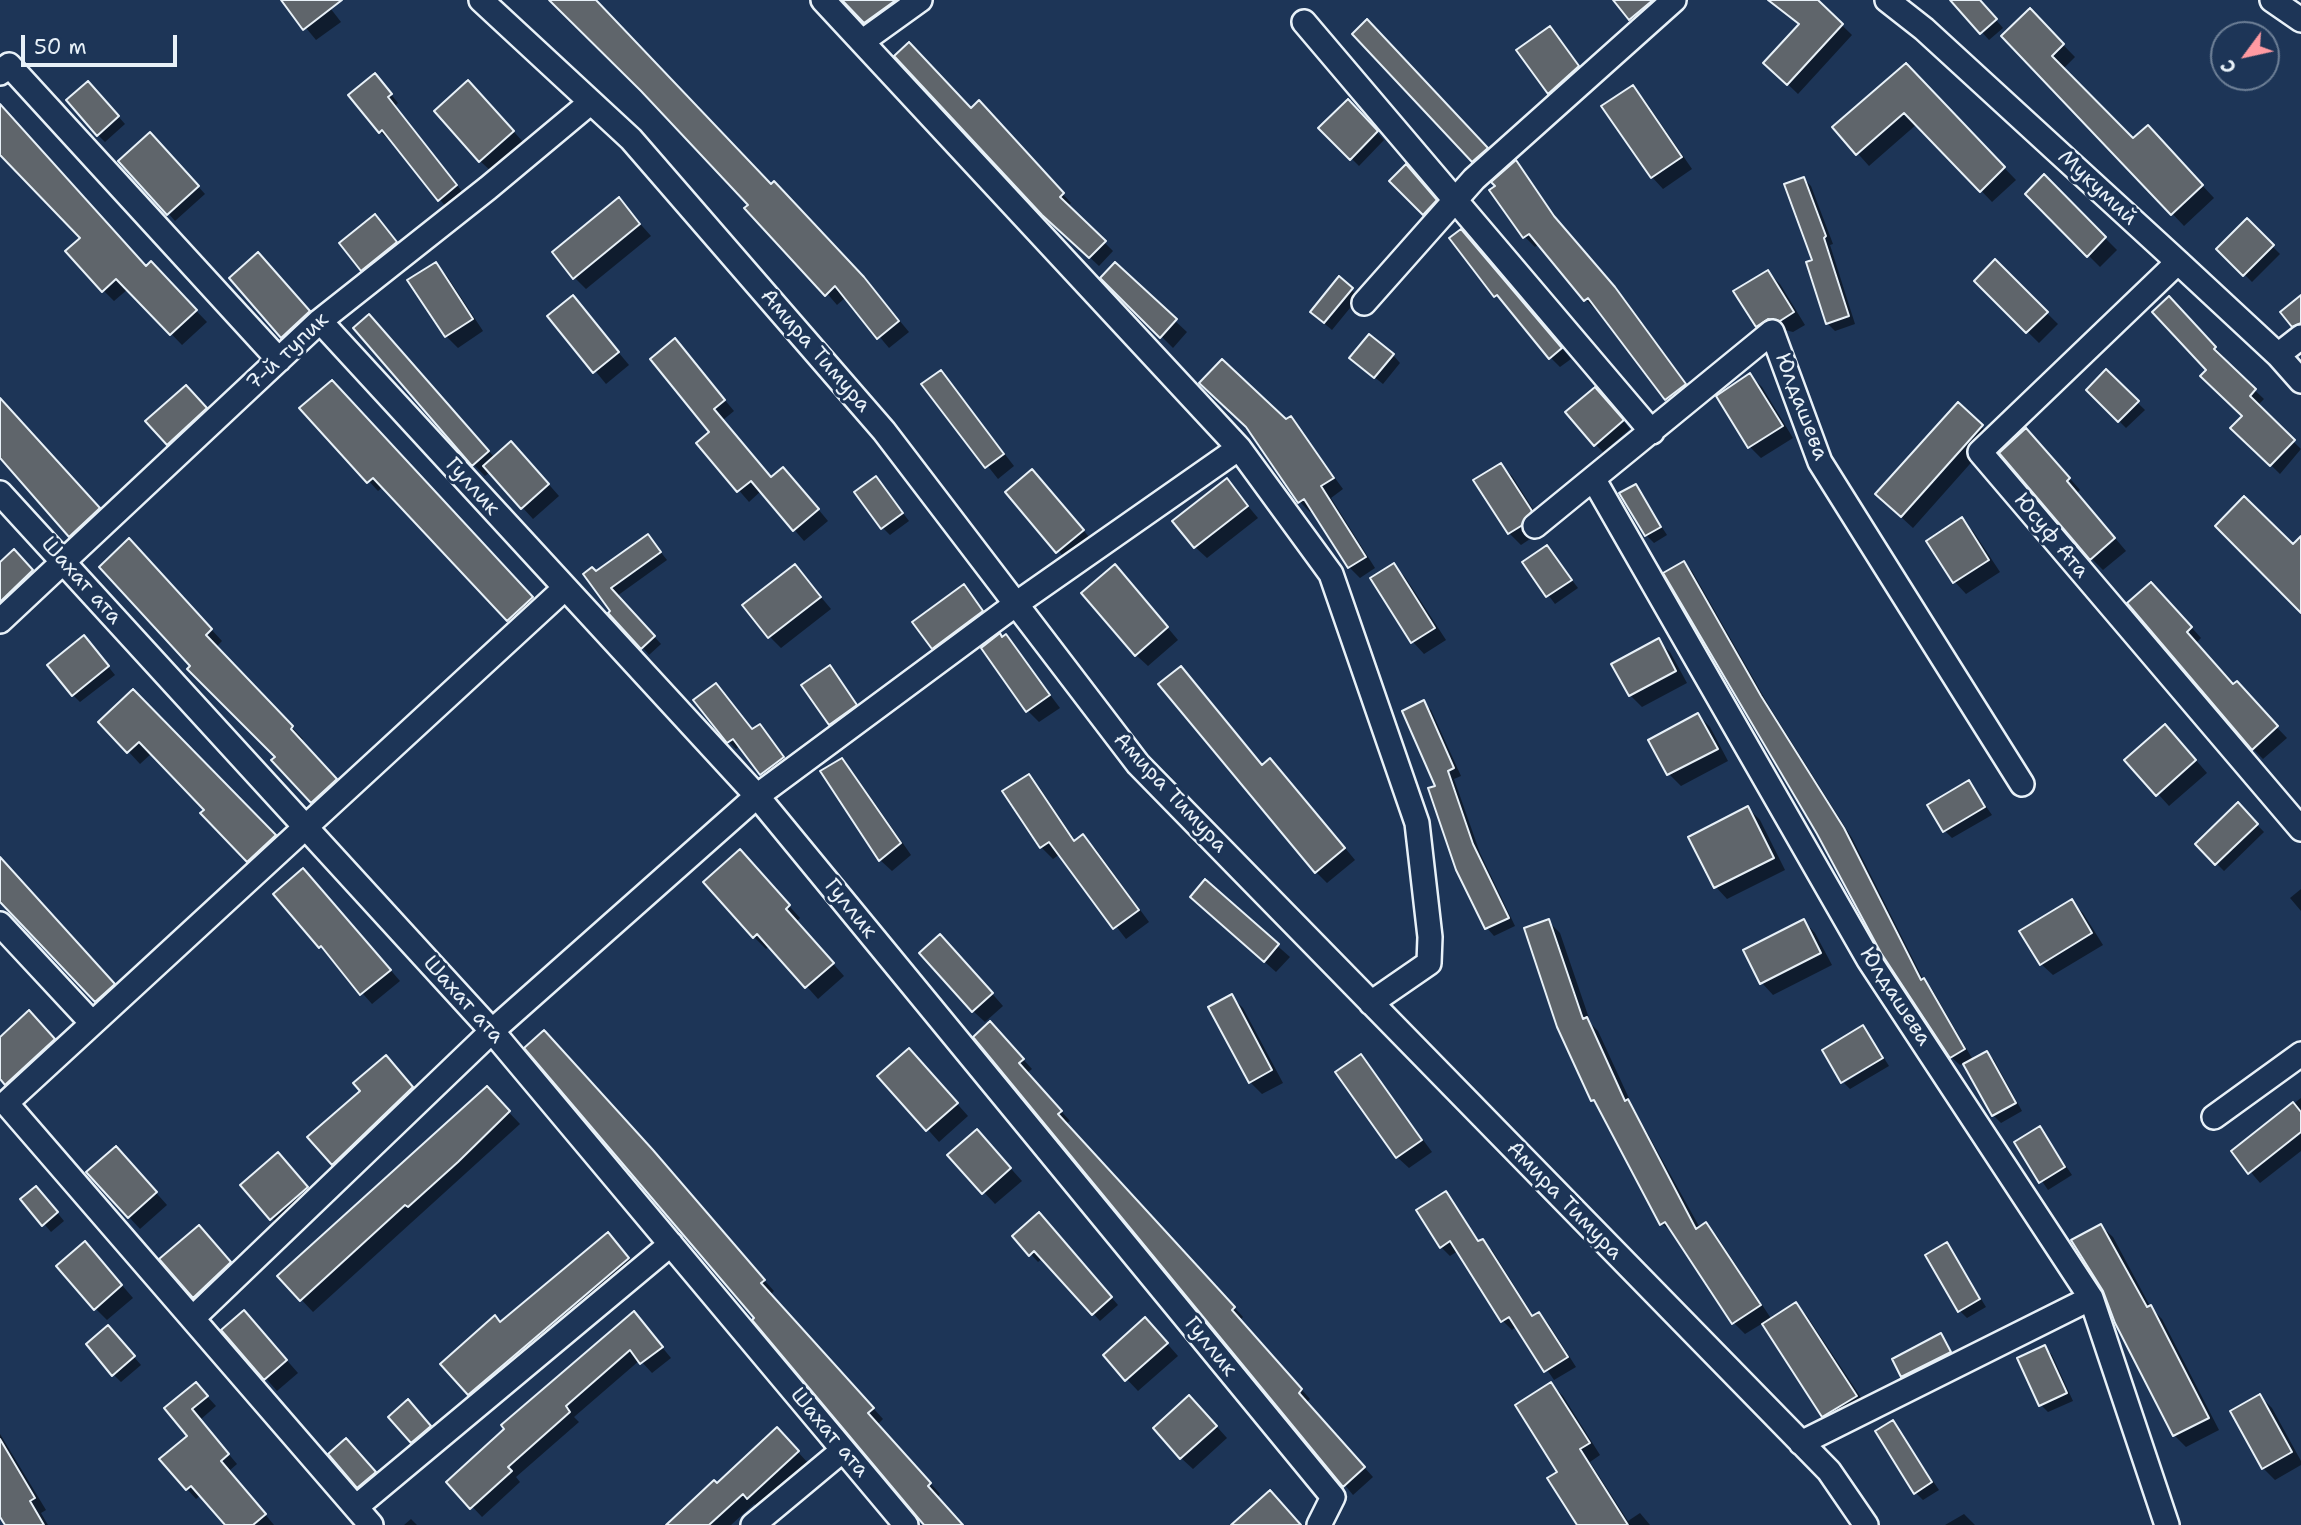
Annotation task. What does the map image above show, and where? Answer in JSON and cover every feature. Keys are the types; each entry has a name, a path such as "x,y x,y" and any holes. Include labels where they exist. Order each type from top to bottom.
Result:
{"street":[{"name":"Амира Тимура","path":"481,0 631,139 884,431 1138,764 1829,1471 1866,1525"},
{"path":"823,0 1239,447 1332,574 1417,823 1430,937 1429,963 1371,1003"},
{"path":"863,41 919,0"},
{"path":"1364,303 1474,179 1674,0"},
{"name":"Мукумий","path":"1887,0 1924,29 2178,262 2278,355 2301,381"},
{"path":"2272,0 2301,20"},
{"path":"1304,22 1653,432"},
{"path":"0,73 9,65 279,359"},
{"name":"7-й тупик","path":"0,621 320,321 488,188 591,102"},
{"name":"Юсуф Ата","path":"2178,262 1980,452 2301,829"},
{"name":"Гуллик","path":"320,321 757,796 1333,1497 1319,1525"},
{"name":"Юлдашева","path":"1535,526 1772,332 1820,462 2022,784"},
{"path":"2278,355 2301,337"},
{"path":"192,1318 492,1031 757,796 1016,604 1239,447"},
{"name":"Юлдашева","path":"1594,480 1869,960 2091,1298 2167,1525"},
{"name":"Шахат ата","path":"0,493 492,1031 906,1525"},
{"path":"564,589 6,1103 363,1516 671,1244"},
{"path":"0,924 92,1023"},
{"path":"2214,1117 2301,1055"},
{"path":"1801,1443 2091,1298"},
{"path":"753,1525 843,1450"}],"building":[{"path":"281,0 342,0 303,30"},
{"path":"549,0 596,0 771,184 774,181 864,277 899,321 877,339 835,286 825,296 744,208 748,205 641,91"},
{"path":"842,0 896,0 864,23"},
{"path":"1613,0 1653,0 1629,20"},
{"path":"1768,0 1818,0 1843,24 1787,85 1763,63 1799,24"},
{"path":"1950,0 1980,0 1997,19 1980,34"},
{"path":"2030,8 2064,44 2052,56 2133,138 2148,125 2203,185 2171,215 2001,36"},
{"path":"1367,19 1488,148 1472,162 1352,34"},
{"path":"1550,26 1579,66 1548,94 1516,50"},
{"path":"909,42 971,108 979,100 1064,193 1060,197 1106,241 1089,258 1042,215 894,56"},
{"path":"1906,63 2005,167 1980,192 1904,113 1856,155 1832,127"},
{"path":"375,73 392,94 388,97 457,185 438,201 382,130 379,133 348,95"},
{"path":"468,80 514,131 479,162 434,111"},
{"path":"88,81 119,116 97,136 66,100"},
{"path":"1633,85 1682,157 1651,178 1601,106"},
{"path":"1348,99 1378,131 1350,160 1318,128"},
{"path":"0,104 146,266 151,261 197,310 170,335 116,279 102,292 65,251 80,238 0,155"},
{"path":"150,132 199,186 167,215 118,161"},
{"path":"1516,160 1554,216 1615,287 1686,384 1665,400 1588,298 1584,301 1529,234 1523,238 1489,190 1495,186 1491,182"},
{"path":"1406,164 1437,200 1423,215 1389,181"},
{"path":"2044,174 2106,237 2087,257 2025,194"},
{"path":"1804,177 1826,236 1824,238 1849,316 1826,324 1806,262 1812,260 1784,184"},
{"path":"619,197 640,224 573,279 552,252"},
{"path":"375,214 397,242 361,271 339,243"},
{"path":"2247,218 2274,245 2243,276 2216,249"},
{"path":"1461,229 1562,348 1549,359 1497,295 1494,297 1449,238"},
{"path":"258,252 310,311 281,338 229,278"},
{"path":"1995,259 2048,312 2026,333 1974,281"},
{"path":"436,262 473,319 445,337 407,280"},
{"path":"1115,262 1177,319 1160,338 1100,278"},
{"path":"1768,270 1794,312 1780,321 1768,319 1756,327 1733,291"},
{"path":"1339,276 1353,288 1324,323 1310,312"},
{"path":"573,295 619,352 593,373 547,316"},
{"path":"2301,295 2301,323 2292,327 2280,312"},
{"path":"2169,296 2216,347 2214,349 2256,389 2250,396 2295,440 2270,466 2230,428 2242,416 2200,376 2206,370 2152,312"},
{"path":"369,314 489,451 472,466 353,328"},
{"path":"1369,334 1394,354 1374,378 1349,358"},
{"path":"675,338 725,400 714,409 771,477 783,467 819,509 793,531 751,481 737,492 696,443 709,432 650,359"},
{"path":"1222,359 1286,419 1291,416 1334,478 1321,486 1366,557 1348,568 1304,499 1298,503 1246,427 1199,383"},
{"path":"2106,369 2139,401 2118,422 2086,390"},
{"path":"941,370 1004,454 985,468 921,384"},
{"path":"1750,373 1783,426 1748,448 1716,396"},
{"path":"332,380 533,597 507,621 373,478 367,483 299,408"},
{"path":"186,385 207,408 167,445 145,421"},
{"path":"1595,387 1624,420 1594,446 1565,412"},
{"path":"0,398 100,508 69,537 0,458"},
{"path":"1958,402 1983,425 1901,517 1875,494"},
{"path":"2026,428 2070,478 2067,481 2115,538 2090,560 1999,453"},
{"path":"511,441 549,484 521,509 483,466"},
{"path":"1501,463 1532,511 1521,526 1508,534 1473,480"},
{"path":"1032,469 1084,530 1056,553 1005,492"},
{"path":"876,476 903,513 881,529 854,492"},
{"path":"1227,478 1248,506 1194,548 1172,521"},
{"path":"1636,484 1661,527 1645,536 1619,493"},
{"path":"2244,496 2293,544 2301,536 2301,613 2215,526"},
{"path":"1962,517 1989,560 1953,583 1926,541"},
{"path":"648,534 661,552 611,588 655,636 641,649 608,613 610,611 583,574 592,567 596,571"},
{"path":"129,538 212,629 206,635 293,726 291,729 337,779 311,803 271,760 275,757 187,669 190,666 99,567"},
{"path":"1547,545 1572,580 1546,597 1522,562"},
{"path":"14,549 33,570 0,602 0,562"},
{"path":"1684,561 1761,696 1844,828 1921,980 1924,978 1965,1049 1950,1058 1881,953 1817,834 1663,573"},
{"path":"1394,563 1435,628 1411,643 1370,578"},
{"path":"795,564 821,597 768,638 742,605"},
{"path":"1115,564 1168,627 1135,656 1081,593"},
{"path":"2151,582 2192,627 2187,632 2233,684 2237,681 2278,726 2252,750 2127,603"},
{"path":"964,584 983,611 932,649 912,622"},
{"path":"1000,633 1002,637 1006,634 1050,695 1026,712 981,648"},
{"path":"84,635 109,666 72,696 47,665"},
{"path":"1659,638 1676,671 1629,696 1611,664"},
{"path":"830,665 857,705 829,725 801,685"},
{"path":"1181,666 1262,765 1270,758 1345,848 1315,873 1158,684"},
{"path":"716,683 752,729 760,724 784,757 760,775 733,739 727,743 693,700"},
{"path":"133,689 276,835 247,862 200,813 204,810 139,742 127,753 98,722"},
{"path":"1424,700 1454,768 1448,771 1473,844 1509,918 1485,929 1456,870 1428,788 1435,786 1402,711"},
{"path":"1698,713 1718,749 1667,775 1648,740"},
{"path":"2165,724 2196,760 2156,796 2124,760"},
{"path":"842,758 901,843 879,861 820,771"},
{"path":"1029,774 1074,841 1083,834 1139,910 1113,929 1049,842 1040,848 1002,791"},
{"path":"1969,780 1985,807 1943,832 1927,805"},
{"path":"2238,802 2258,824 2215,865 2195,844"},
{"path":"1748,806 1774,858 1714,888 1688,837"},
{"path":"740,849 790,905 786,909 834,963 805,988 757,934 753,938 703,882"},
{"path":"0,857 115,984 95,1002 0,902"},
{"path":"303,868 391,970 360,995 321,946 319,948 273,894"},
{"path":"1205,879 1279,944 1264,962 1190,897"},
{"path":"2072,899 2092,933 2040,965 2019,931"},
{"path":"1549,919 1583,1019 1587,1017 1625,1101 1628,1099 1696,1229 1706,1222 1761,1305 1732,1324 1665,1222 1660,1225 1594,1100 1591,1101 1557,1027 1524,928"},
{"path":"1804,919 1821,953 1760,984 1743,950"},
{"path":"940,934 993,993 972,1012 919,953"},
{"path":"1232,994 1272,1070 1249,1083 1208,1007"},
{"path":"29,1010 55,1039 5,1085 0,1079 0,1037"},
{"path":"990,1021 1024,1059 1019,1063 1062,1111 1058,1114 1235,1307 1232,1310 1302,1389 1299,1393 1365,1467 1343,1487 973,1037"},
{"path":"1863,1025 1883,1058 1841,1083 1822,1050"},
{"path":"544,1030 653,1150 765,1280 761,1283 874,1408 868,1413 931,1483 928,1486 963,1525 924,1525 918,1518 752,1320 754,1318 524,1048"},
{"path":"909,1048 958,1103 926,1131 877,1076"},
{"path":"1987,1051 2016,1103 1992,1116 1963,1064"},
{"path":"1361,1054 1422,1140 1396,1158 1335,1072"},
{"path":"386,1055 413,1087 332,1165 307,1137 360,1091 353,1083"},
{"path":"487,1086 510,1111 458,1162 408,1207 405,1205 300,1301 277,1276"},
{"path":"2293,1102 2301,1112 2301,1132 2248,1174 2231,1151"},
{"path":"2040,1126 2065,1167 2039,1183 2014,1142"},
{"path":"977,1129 1011,1168 982,1194 947,1155"},
{"path":"116,1146 157,1192 128,1218 86,1172"},
{"path":"278,1152 308,1187 270,1220 240,1185"},
{"path":"36,1186 58,1212 42,1226 20,1199"},
{"path":"1446,1191 1478,1241 1483,1239 1532,1316 1539,1312 1568,1357 1544,1372 1509,1317 1501,1322 1450,1241 1440,1248 1416,1210"},
{"path":"1039,1212 1112,1297 1092,1315 1034,1251 1029,1256 1012,1236"},
{"path":"2101,1224 2147,1307 2151,1305 2209,1418 2173,1436 2115,1323 2103,1291 2071,1240"},
{"path":"199,1225 231,1262 193,1298 159,1259"},
{"path":"608,1232 629,1258 468,1395 440,1364 495,1315 500,1322"},
{"path":"85,1241 122,1285 94,1310 56,1266"},
{"path":"1947,1242 1980,1299 1958,1312 1925,1255"},
{"path":"1796,1302 1857,1396 1822,1417 1762,1324"},
{"path":"244,1310 287,1360 264,1380 221,1330"},
{"path":"634,1311 663,1347 640,1364 630,1350 566,1406 570,1412 508,1467 512,1471 470,1509 446,1482 504,1429 501,1425"},
{"path":"1145,1317 1168,1343 1125,1381 1103,1355"},
{"path":"108,1325 135,1356 112,1376 86,1344"},
{"path":"1941,1333 1951,1352 1901,1377 1892,1359"},
{"path":"2045,1345 2067,1393 2039,1406 2017,1358"},
{"path":"196,1382 208,1396 192,1409 229,1454 221,1461 266,1514 253,1525 225,1525 191,1486 186,1490 159,1459 187,1436 164,1408"},
{"path":"1551,1382 1590,1443 1580,1449 1628,1525 1577,1525 1547,1478 1557,1472 1515,1405"},
{"path":"2260,1394 2292,1452 2262,1469 2230,1411"},
{"path":"1189,1395 1217,1426 1180,1459 1153,1428"},
{"path":"408,1399 431,1426 411,1443 388,1417"},
{"path":"1893,1420 1932,1482 1914,1494 1875,1431"},
{"path":"777,1427 799,1451 747,1499 743,1494 709,1525 666,1525 714,1480 717,1483"},
{"path":"346,1438 376,1472 357,1488 328,1454"},
{"path":"0,1439 35,1498 30,1501 44,1525 5,1525 0,1517"},
{"path":"1270,1490 1301,1525 1231,1525"}]}
